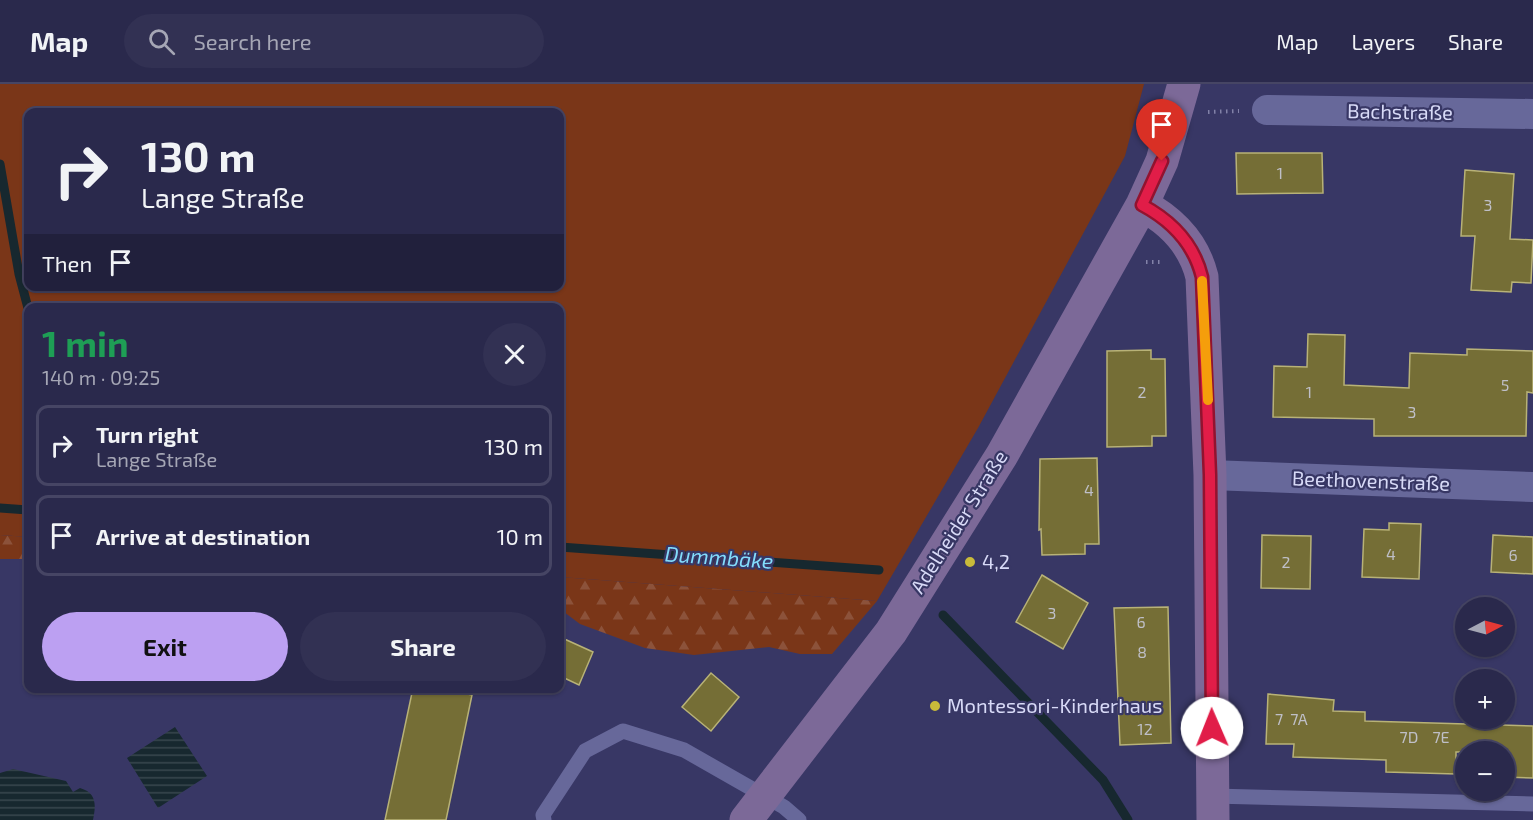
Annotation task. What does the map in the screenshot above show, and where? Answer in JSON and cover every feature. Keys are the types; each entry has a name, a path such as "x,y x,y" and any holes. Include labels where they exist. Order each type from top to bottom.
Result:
{"street":[{"name":"Adelheider Straße","path":"752,801 891,632 1002,455 1142,205 1162,161 1177,116 1184,84"},
{"name":"Bachstraße","path":"1267,110 1533,114"},
{"path":"1142,205 1165,217 1186,242 1198,262 1205,325 1210,475 1213,808"},
{"name":"Beethovenstraße","path":"1210,475 1533,487"}],"lane":[{"path":"544,820 543,815 585,751 623,731 684,750 752,801 784,807 799,820"},
{"path":"1213,808 1533,804"}],"green space":[{"path":"0,84 1144,84 1125,156 978,428 877,601 564,577 564,303 24,303 24,537 0,535"},
{"path":"0,535 24,537 24,559 0,559"},
{"path":"564,577 877,601 832,654 800,654 769,647 694,655 645,648 580,624 564,612"}],"water":[{"path":"175,727 207,776 158,808 127,758"},
{"path":"13,769 66,781 73,792 80,788 86,790 94,800 93,820 0,820 0,773"}],"building":[{"path":"1236,153 1322,153 1323,193 1237,194"},
{"path":"1465,170 1514,174 1510,239 1533,240 1531,283 1512,282 1511,292 1471,290 1475,236 1461,236"},
{"path":"1308,334 1345,335 1344,385 1409,388 1410,353 1467,355 1467,349 1533,351 1533,393 1527,392 1526,436 1374,436 1374,419 1273,417 1274,366 1307,367"},
{"path":"1151,350 1151,359 1165,359 1166,436 1152,436 1152,446 1107,447 1107,351"},
{"path":"1097,458 1099,544 1085,544 1085,554 1042,555 1041,529 1039,530 1040,459"},
{"path":"1389,523 1421,524 1419,579 1362,577 1364,529 1389,530"},
{"path":"1262,535 1311,536 1310,589 1261,588"},
{"path":"1493,535 1533,537 1533,574 1491,572"},
{"path":"1042,575 1088,603 1063,649 1016,622"},
{"path":"1168,607 1171,743 1120,745 1114,608"},
{"path":"564,639 593,652 579,685 564,678"},
{"path":"711,673 739,697 711,731 682,707"},
{"path":"412,693 472,695 446,820 385,820"},
{"path":"1268,694 1334,700 1333,711 1365,712 1365,721 1455,724 1455,729 1515,729 1515,725 1533,726 1533,778 1515,777 1515,741 1455,741 1455,774 1386,772 1386,760 1293,757 1294,744 1266,744"}],"waterway":[{"path":"0,164 19,274 27,303"},
{"name":"Dummbäke","path":"0,508 24,510"},
{"name":"Dummbäke","path":"564,547 879,570"},
{"name":"Dummbäke","path":"943,615 1103,780 1128,820"}],"slow traffic":[{"path":"1202,281 1208,400"}],"place":[{"name":"4,2","path":"970,562"},
{"name":"Montessori-Kinderhaus","path":"935,706"}],"route":[{"path":"1162,161 1142,205 1165,217 1178,232 1198,262 1202,277 1210,475 1212,728"}]}
